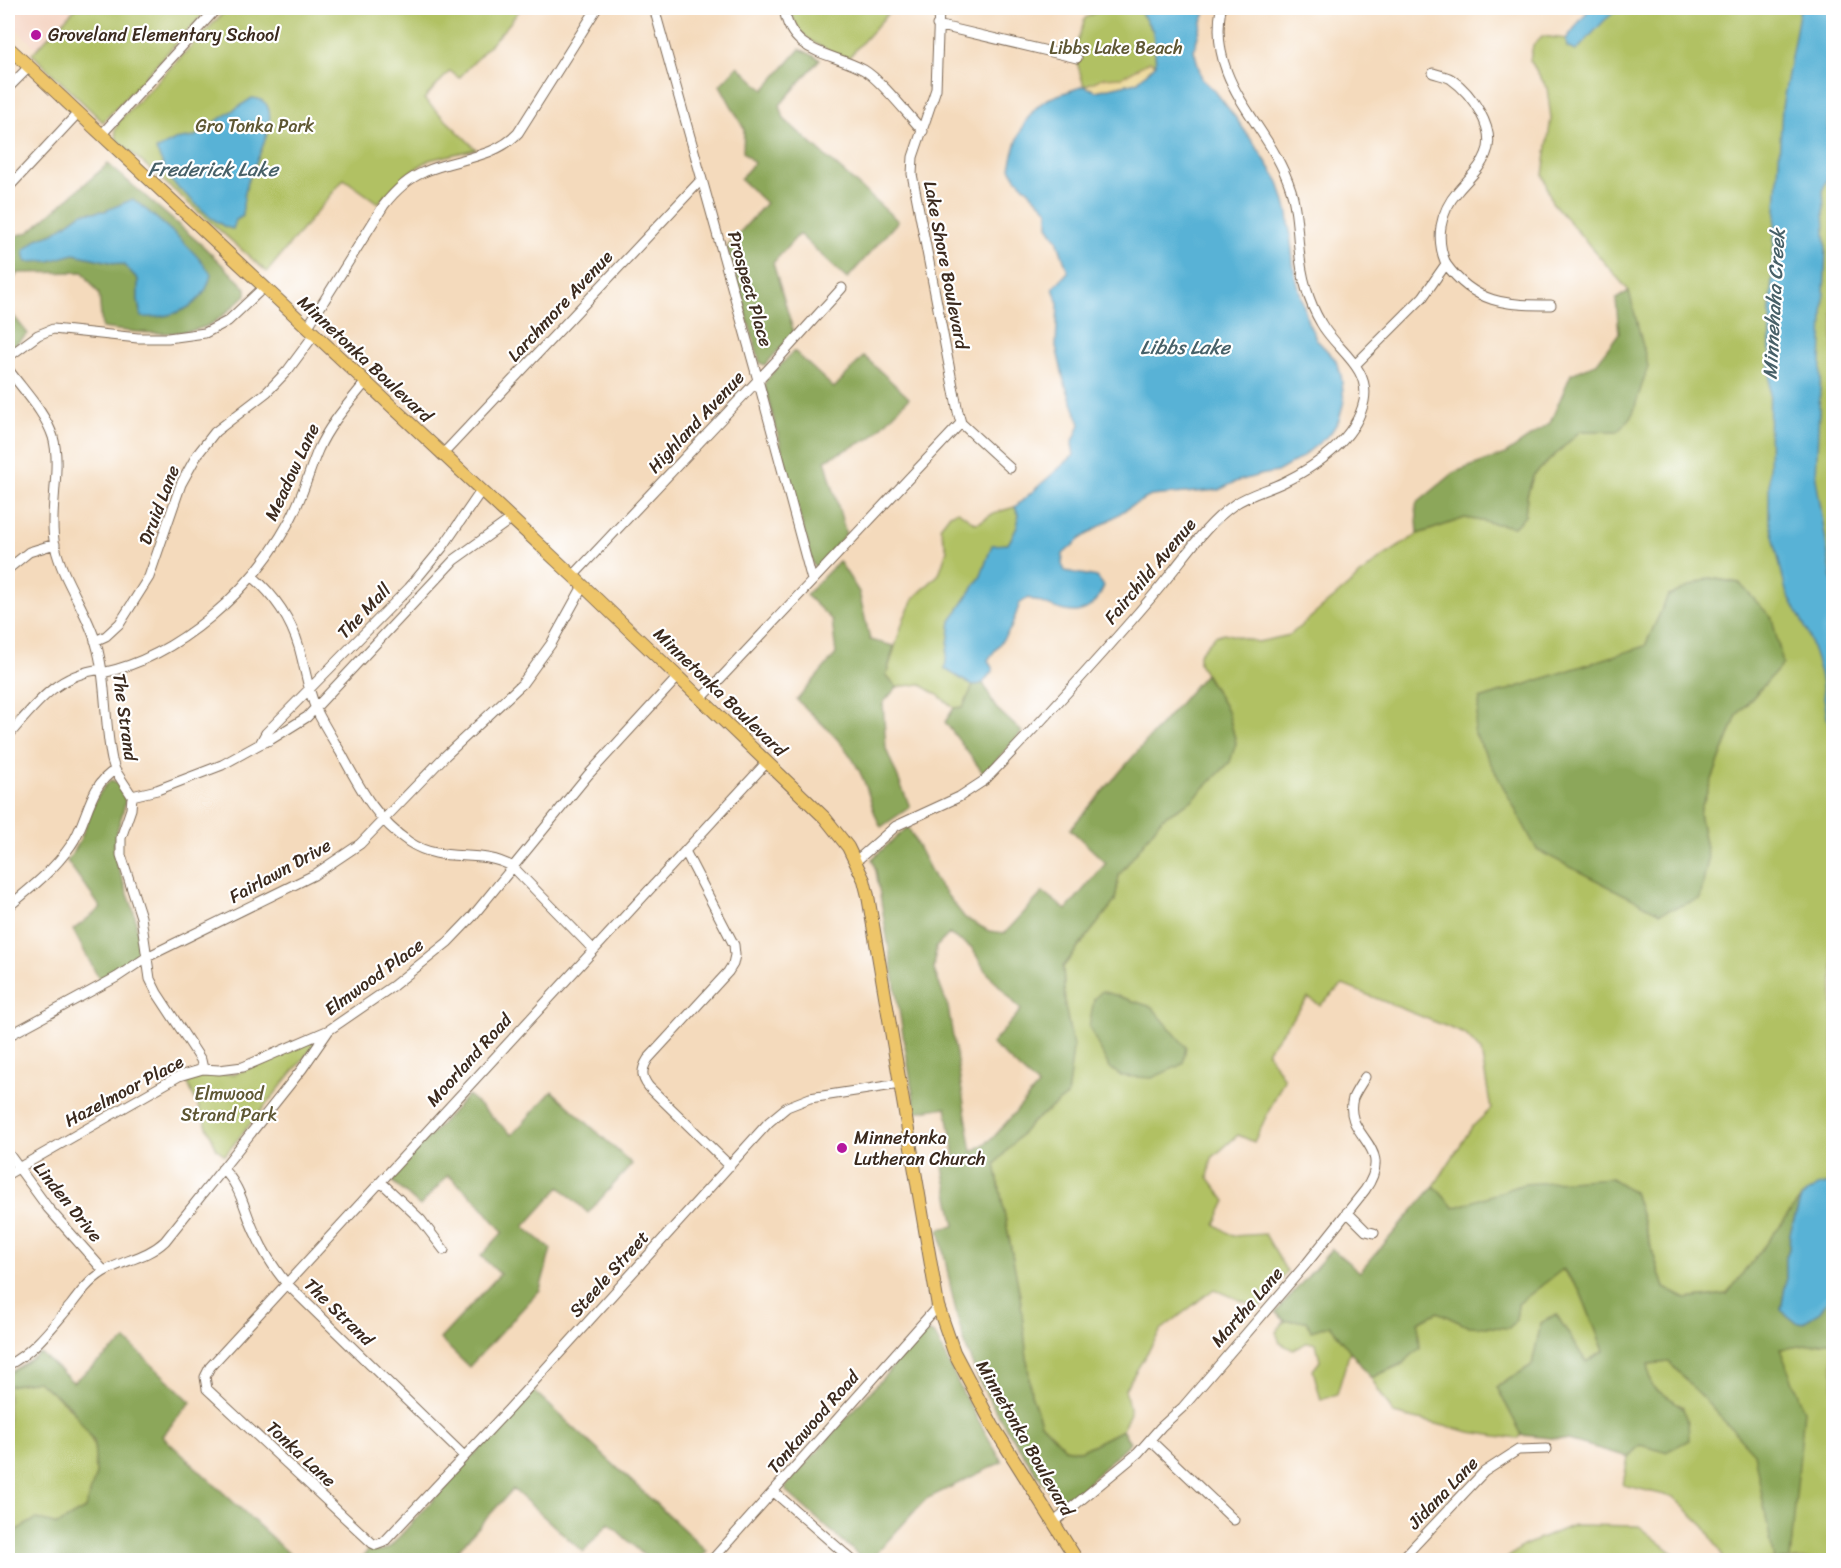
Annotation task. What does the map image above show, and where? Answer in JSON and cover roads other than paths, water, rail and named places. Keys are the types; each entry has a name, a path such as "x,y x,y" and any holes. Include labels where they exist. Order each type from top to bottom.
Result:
{"main road":[{"name":"Minnetonka Boulevard","path":"8,47 573,576 839,834 856,861 868,896 938,1306 954,1352 993,1426 1077,1560"}],"street":[{"path":"101,135 218,8"},
{"name":"Druid Lane","path":"95,641 106,636 120,623 149,577 181,484 198,454 215,432 267,392 288,370 384,205 394,192 422,173 498,149 509,142 518,133 597,8"},
{"name":"Prospect Place","path":"654,8 812,580"},
{"path":"784,8 788,23 807,47 864,70 923,131"},
{"name":"Lake Shore Boulevard","path":"939,8 936,89 913,158 912,174 961,423"},
{"name":"Fairchild Avenue","path":"856,861 896,826 959,797 985,780 1131,621 1195,541 1235,504 1285,482 1327,455 1353,427 1365,399 1361,374 1356,364 1328,336 1312,307 1299,251 1292,192 1283,168 1229,79 1220,46 1221,8"},
{"path":"937,25 1077,58"},
{"path":"8,88 28,67"},
{"path":"1433,73 1450,79 1476,103 1489,133 1487,153 1472,177 1449,202 1443,216 1440,231 1442,254 1446,264 1455,277 1490,300 1522,306 1551,305"},
{"path":"8,188 78,113"},
{"name":"Larchmore Avenue","path":"442,455 701,180"},
{"path":"1356,364 1423,297 1446,264"},
{"path":"8,357 38,335 53,329 138,339 205,333 228,321 263,288"},
{"name":"Highland Avenue","path":"573,576 842,288"},
{"name":"The Strand","path":"8,369 43,417 53,437 55,448 52,504 55,544 64,574 78,599 95,641 102,671 110,751 115,771 132,796"},
{"name":"Meadow Lane","path":"102,671 137,661 178,640 215,613 252,576 290,521 327,432 365,383"},
{"path":"701,699 961,423 1010,468"},
{"name":"The Mall","path":"260,744 266,733 409,588 442,548 481,491"},
{"name":"The Mall","path":"132,796 196,777 270,740 308,717 454,560 511,519"},
{"path":"8,569 29,552 55,544"},
{"path":"252,576 268,592 288,620 316,708 370,804 384,820 407,841 430,853 443,856 491,857 513,867 593,949"},
{"name":"Fairlawn Drive","path":"8,1036 117,977 147,957 314,875 360,844 445,756 522,684 551,644 583,586"},
{"path":"8,736 41,698 59,683 71,676 102,671"},
{"name":"Elmwood Place","path":"8,1365 39,1343 84,1288 104,1271 159,1247 302,1069 329,1030 393,986 448,942 472,917 588,776 678,677"},
{"name":"Moorland Road","path":"205,1385 205,1377 210,1367 767,762"},
{"path":"8,907 55,865 66,852 78,832 97,787 106,776 115,771"},
{"path":"132,796 131,809 121,838 121,855 141,917 150,978 201,1060 203,1069"},
{"path":"685,851 731,936 735,955 728,972 648,1059 642,1073 649,1087 730,1166"},
{"name":"Hazelmoor Place","path":"8,1174 179,1076 203,1069 243,1067 329,1030"},
{"name":"Martha Lane","path":"1053,1523 1138,1453 1183,1407 1257,1322 1372,1180 1376,1169 1375,1157 1371,1146 1357,1128 1352,1107 1354,1096 1365,1077"},
{"name":"Steele Street","path":"376,1545 384,1542 464,1456 769,1122 787,1107 810,1098 900,1084"},
{"name":"Linden Drive","path":"8,1153 48,1208 104,1271"},
{"name":"The Strand","path":"222,1169 231,1178 255,1234 270,1262 286,1283 464,1456"},
{"path":"381,1182 421,1220 444,1250"},
{"path":"1347,1212 1366,1231 1374,1233"},
{"name":"Tonkawood Road","path":"712,1560 938,1306"},
{"name":"Tonka Lane","path":"205,1385 209,1392 376,1545"},
{"path":"1150,1440 1234,1520"},
{"name":"Jidana Lane","path":"1401,1560 1484,1472 1518,1450 1546,1449"},
{"path":"774,1492 852,1560"}],"water":[{"name":"Libbs Lake","path":"1138,8 1206,8 1194,50 1202,79 1215,91 1235,117 1279,182 1288,213 1294,270 1308,322 1317,340 1335,359 1341,374 1344,401 1339,420 1330,434 1298,460 1277,472 1235,482 1219,490 1151,496 1131,506 1080,539 1063,554 1062,564 1065,571 1097,577 1104,586 1097,599 1089,607 1072,612 1028,598 1020,603 1011,628 988,660 993,670 983,683 973,686 945,669 951,621 981,576 992,545 1008,544 1011,539 1018,521 1015,507 1074,455 1072,444 1080,424 1064,381 1056,346 1058,304 1053,288 1068,272 1057,239 1048,226 1048,210 1016,178 1010,168 1012,158 1027,120 1048,99 1084,86 1096,91 1137,82 1156,64 1153,31"},
{"path":"1590,8 1619,8 1576,51 1567,47 1566,39"},
{"name":"Minnehaha Creek","path":"1800,8 1834,8 1833,106 1828,120 1830,171 1823,189 1826,250 1816,478 1833,585 1833,752 1820,673 1807,631 1786,591 1769,519 1770,312 1782,107"},
{"name":"Frederick Lake","path":"252,98 263,101 269,109 270,120 263,146 246,187 243,216 236,220 233,229 211,218 171,181 156,150 175,140 194,137"},
{"path":"133,199 184,243 211,274 202,295 185,309 164,316 141,317 138,279 124,265 74,254 50,261 26,262 24,251 37,239 54,233 82,213 105,211"},
{"path":"1833,1183 1834,1264 1828,1299 1820,1312 1802,1323 1797,1323 1781,1310 1790,1233 1801,1198 1817,1186"}],"place":[{"name":"Groveland Elementary School","path":"36,35"},
{"name":"Minnetonka Lutheran Church","path":"842,1148"}],"park label":[{"name":"Libbs Lake Beach","path":"1116,48"},
{"name":"Gro Tonka Park","path":"255,126"},
{"name":"Elmwood Strand Park","path":"229,1104"}]}
